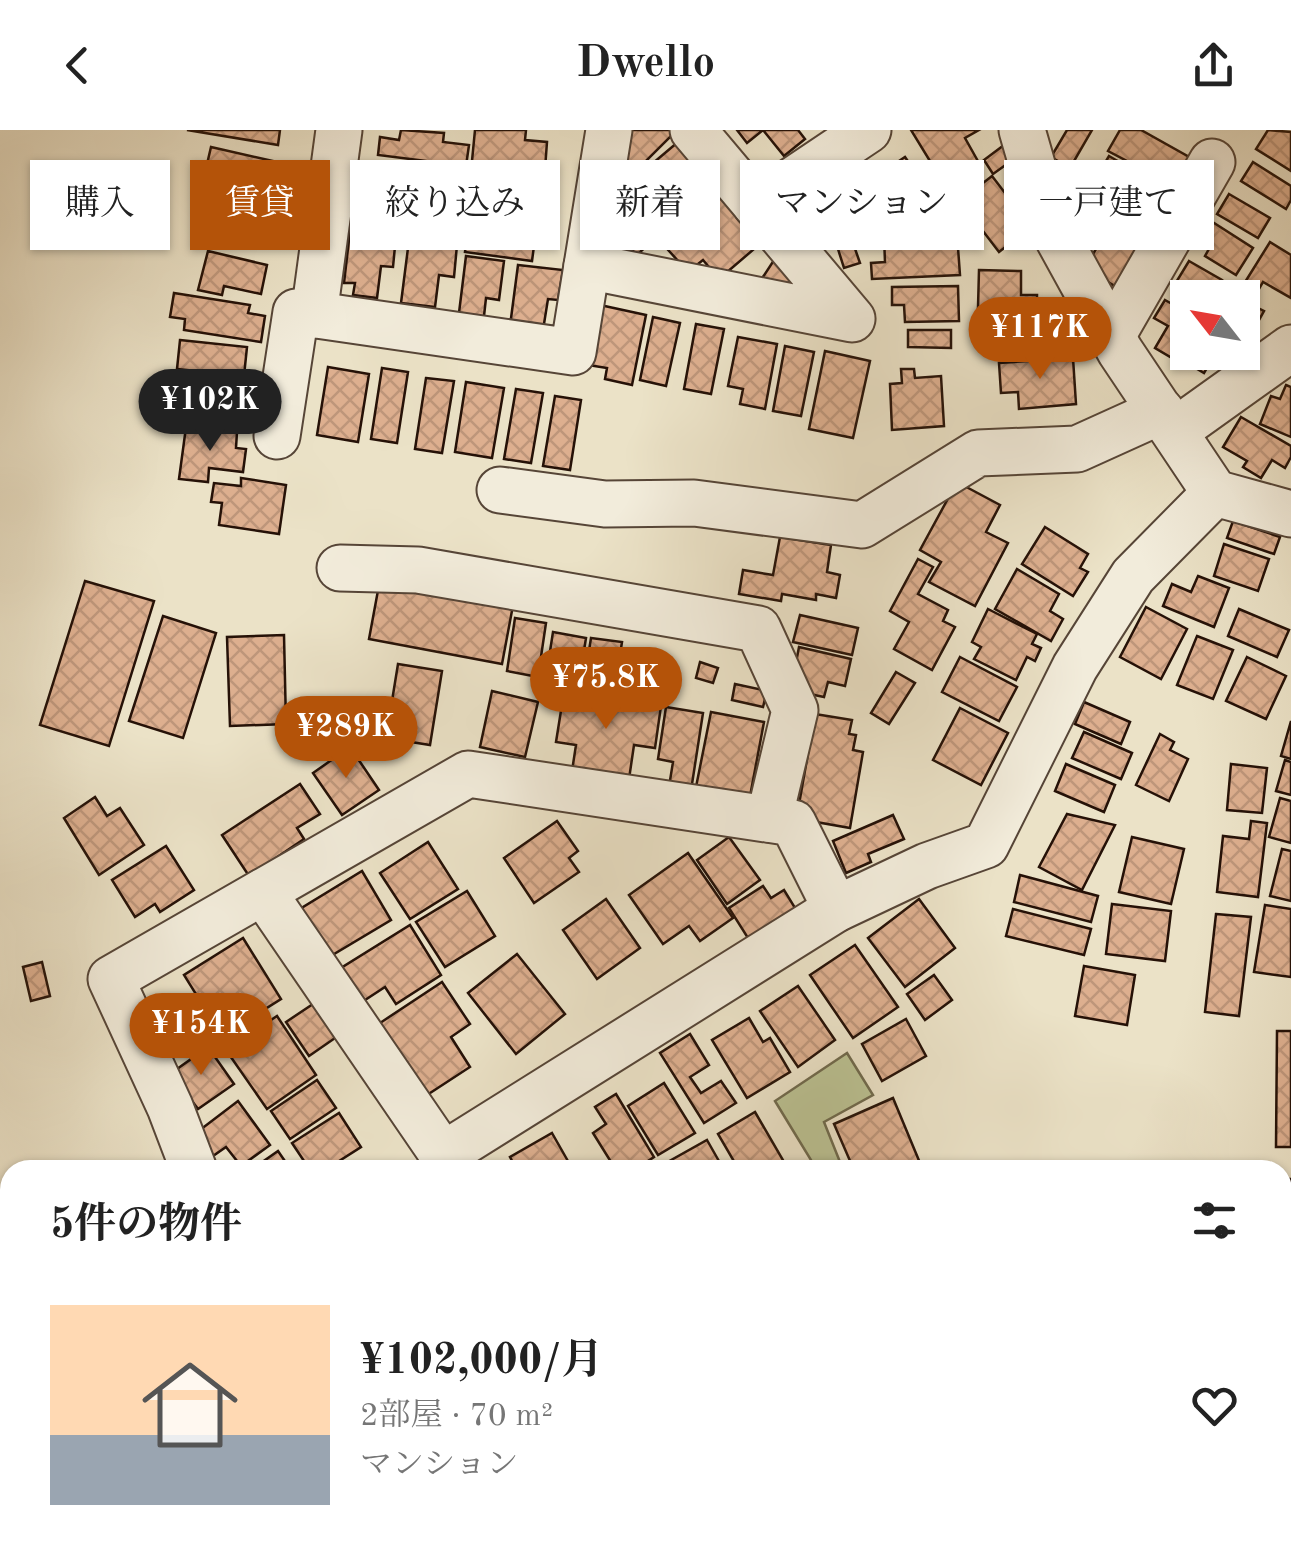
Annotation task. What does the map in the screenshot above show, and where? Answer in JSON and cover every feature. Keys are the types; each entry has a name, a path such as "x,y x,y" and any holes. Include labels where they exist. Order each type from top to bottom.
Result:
{"street":[{"path":"314,315 339,130"},
{"path":"277,436 296,312 573,352 609,130"},
{"path":"693,130 740,186"},
{"path":"823,160 868,130"},
{"path":"1022,130 1048,220 1112,336 1215,493 1291,514"},
{"path":"587,266 852,320 794,250"},
{"path":"1112,336 1161,250"},
{"path":"500,490 605,504 694,502 862,525 978,453 1078,449 1168,421 1291,348"},
{"path":"263,892 444,1155 836,909 927,866 986,845 1074,667 1133,576 1215,493"},
{"path":"340,568 418,570 758,629 795,710 769,819"},
{"path":"190,1160 111,979 468,774 792,823 836,909"}],"green space":[{"path":"847,1053 873,1095 824,1122 839,1160 811,1160 775,1101"}],"building":[{"path":"187,130 280,130 278,145"},
{"path":"401,130 444,133 443,142 469,145 467,160 378,155 380,137 399,140"},
{"path":"475,130 526,130 525,140 547,142 546,160 472,160"},
{"path":"625,130 677,130 647,160 627,160 615,147"},
{"path":"737,130 763,130 747,143"},
{"path":"763,130 798,130 805,139 784,156"},
{"path":"911,130 979,130 965,138 977,160 929,160"},
{"path":"1067,130 1092,130 1075,160 1051,157"},
{"path":"1120,130 1141,130 1191,158 1125,160 1108,151"},
{"path":"1268,130 1291,132 1291,171 1256,149"},
{"path":"685,136 704,160 657,160"},
{"path":"1004,145 1014,159 1004,160 1004,166 993,174 984,160"},
{"path":"211,147 268,160 208,160"},
{"path":"1253,162 1291,186 1286,209 1241,181"},
{"path":"992,176 1004,192 1004,248 999,252 984,232 984,182"},
{"path":"725,187 740,204 740,250 753,250 719,279 703,260 688,272 668,250 720,250 720,191"},
{"path":"1229,194 1270,218 1258,238 1217,214"},
{"path":"1214,223 1253,248 1236,275 1205,256 1208,250 1214,250"},
{"path":"350,231 350,250 395,250 393,267 381,266 377,298 353,295 355,283 344,283"},
{"path":"1270,242 1291,255 1291,298 1263,282 1260,287 1260,280 1246,280"},
{"path":"408,250 457,250 454,277 439,275 435,307 401,303"},
{"path":"465,250 533,250 532,261"},
{"path":"838,250 855,250 860,263 844,268"},
{"path":"885,250 958,250 960,275 872,279 871,263 885,262"},
{"path":"1095,250 1138,250 1145,254 1123,291 1085,268"},
{"path":"208,251 267,265 261,294 224,286 222,295 198,290"},
{"path":"778,254 797,291 759,283"},
{"path":"466,256 504,261 499,300 486,298 483,325 458,321"},
{"path":"1189,261 1222,280 1177,280"},
{"path":"518,265 563,270 558,300 548,299 543,330 510,326"},
{"path":"979,270 1021,271 1021,295 1037,295 1036,346 977,345"},
{"path":"958,286 959,321 905,322 904,305 892,305 892,287"},
{"path":"174,293 250,305 248,313 265,316 261,342 184,330 185,319 170,317"},
{"path":"1165,300 1170,303 1170,357 1155,348 1168,326 1154,318"},
{"path":"600,305 646,315 632,385 605,379 607,368 588,365"},
{"path":"653,317 680,323 666,386 640,380"},
{"path":"696,324 724,329 711,394 684,389"},
{"path":"908,330 951,330 951,348 908,347"},
{"path":"738,337 777,344 765,409 740,404 743,389 728,386"},
{"path":"180,340 247,347 244,376 177,369"},
{"path":"785,346 814,352 801,416 773,411"},
{"path":"825,351 870,361 853,438 809,429"},
{"path":"1073,358 1076,404 1019,409 1018,392 1001,393 999,363"},
{"path":"328,367 369,374 358,442 317,435"},
{"path":"382,368 408,372 397,443 371,439"},
{"path":"901,369 914,369 915,378 941,376 944,426 892,430 890,384 902,383"},
{"path":"426,378 454,381 442,453 415,449"},
{"path":"466,382 504,388 492,458 455,452"},
{"path":"1286,385 1291,387 1291,437 1260,424 1271,396 1280,399"},
{"path":"187,387 260,401 254,427 193,415 194,406 184,403"},
{"path":"516,389 543,393 531,463 504,459"},
{"path":"555,396 581,400 570,470 543,466"},
{"path":"1241,417 1291,446 1285,468 1272,460 1261,478 1243,467 1247,461 1223,447"},
{"path":"186,427 237,432 236,448 246,449 243,472 209,468 208,482 179,479"},
{"path":"241,478 286,485 279,534 219,525 222,503 211,502 214,483 241,486"},
{"path":"957,482 1000,505 986,532 1008,543 975,606 929,582 941,562 920,550"},
{"path":"1233,521 1280,537 1274,554 1227,538"},
{"path":"1045,527 1088,554 1080,568 1088,572 1073,596 1022,564"},
{"path":"780,537 831,545 827,572 840,575 836,598 816,594 816,600 782,594 781,601 739,594 743,570 773,575"},
{"path":"1224,544 1269,559 1258,591 1214,576"},
{"path":"918,559 933,567 918,594 948,610 943,621 955,627 932,670 894,649 909,622 890,611"},
{"path":"1017,569 1059,594 1050,611 1063,619 1051,641 995,609"},
{"path":"1198,576 1229,588 1214,627 1163,606 1172,584 1191,592"},
{"path":"85,581 154,601 109,746 40,725"},
{"path":"379,585 432,595 434,585 514,600 502,664 369,639"},
{"path":"1146,607 1187,629 1161,679 1120,657"},
{"path":"988,609 1037,634 1032,644 1041,648 1035,661 1027,657 1016,680 974,659 981,647 972,642"},
{"path":"1239,609 1289,630 1277,657 1228,636"},
{"path":"800,615 858,628 852,655 793,642"},
{"path":"163,616 216,633 183,738 129,721"},
{"path":"515,618 546,623 538,677 507,671"},
{"path":"553,632 586,638 579,682 546,677"},
{"path":"284,635 286,724 230,726 227,637"},
{"path":"1197,636 1233,650 1213,699 1177,685"},
{"path":"591,638 622,642 615,687 584,683"},
{"path":"799,647 851,659 845,686 828,682 824,697 800,692 804,676 794,673"},
{"path":"631,657 664,662 659,695 626,691"},
{"path":"960,657 1017,687 999,721 942,692"},
{"path":"1247,657 1286,676 1266,719 1226,701"},
{"path":"700,662 718,668 713,683 696,678"},
{"path":"398,664 442,671 430,745 386,738"},
{"path":"896,672 915,683 889,724 871,713"},
{"path":"735,684 767,691 763,707 732,700"},
{"path":"492,691 538,702 525,757 480,747"},
{"path":"564,692 661,706 655,748 634,745 629,779 572,771 576,745 556,742"},
{"path":"1084,702 1130,722 1121,744 1075,724"},
{"path":"666,707 703,713 690,797 668,793 673,762 658,759"},
{"path":"960,708 1008,733 981,785 933,760"},
{"path":"711,712 764,722 748,807 694,797"},
{"path":"815,714 852,720 849,734 856,735 853,750 863,752 850,828 805,820 798,810"},
{"path":"1291,721 1291,759 1281,756"},
{"path":"1084,732 1132,753 1121,779 1072,758"},
{"path":"1160,734 1174,742 1170,750 1188,759 1169,801 1136,785"},
{"path":"350,747 379,790 342,815 313,773"},
{"path":"1285,760 1291,762 1291,795 1276,791"},
{"path":"1066,764 1115,785 1104,812 1055,791"},
{"path":"1231,764 1267,768 1262,813 1227,810"},
{"path":"300,784 320,814 297,828 304,839 249,876 222,835"},
{"path":"95,797 107,816 120,808 144,845 99,875 64,818"},
{"path":"1280,798 1291,801 1291,843 1269,837"},
{"path":"1067,814 1115,825 1082,890 1039,867"},
{"path":"893,815 904,839 868,854 871,862 846,873 833,841"},
{"path":"557,821 578,851 569,858 579,872 534,903 504,858"},
{"path":"1251,821 1267,823 1258,897 1217,892 1223,836 1249,839"},
{"path":"729,837 760,880 727,904 697,860"},
{"path":"1132,837 1184,849 1171,904 1119,892"},
{"path":"428,842 458,889 410,919 380,873"},
{"path":"166,846 194,890 160,912 155,904 135,917 112,880"},
{"path":"1282,849 1291,851 1291,901 1270,896"},
{"path":"688,853 733,918 700,941 689,926 663,944 629,895"},
{"path":"362,871 391,920 324,960 295,912"},
{"path":"1020,875 1098,896 1091,922 1014,902"},
{"path":"763,886 771,898 784,890 800,916 753,946 729,908"},
{"path":"467,891 495,936 445,967 416,922"},
{"path":"606,899 640,948 597,979 563,930"},
{"path":"919,899 955,948 905,987 868,938"},
{"path":"1112,904 1171,911 1165,961 1106,954"},
{"path":"1265,905 1291,909 1291,977 1254,972"},
{"path":"1013,909 1091,929 1084,955 1006,936"},
{"path":"1216,914 1251,917 1239,1016 1205,1012"},
{"path":"410,925 441,975 396,1004 385,987 362,1002 341,968"},
{"path":"243,938 281,999 222,1036 184,975"},
{"path":"855,945 898,1007 853,1038 810,975"},
{"path":"517,954 565,1014 516,1054 468,993"},
{"path":"42,962 50,996 31,1001 23,967"},
{"path":"1084,966 1135,975 1127,1025 1075,1016"},
{"path":"934,975 952,1000 925,1020 907,994"},
{"path":"442,982 470,1024 451,1037 470,1067 427,1095 380,1023"},
{"path":"798,986 835,1040 798,1067 760,1011"},
{"path":"316,1002 338,1036 309,1056 286,1022"},
{"path":"277,1016 316,1075 267,1109 226,1050"},
{"path":"749,1018 763,1042 770,1038 790,1072 747,1098 712,1040"},
{"path":"906,1019 926,1056 882,1081 862,1044"},
{"path":"1277,1031 1291,1031 1291,1147 1276,1147"},
{"path":"690,1034 709,1065 690,1077 701,1093 721,1081 736,1103 704,1123 660,1053"},
{"path":"208,1047 234,1084 198,1109 186,1093 163,1079"},
{"path":"317,1080 336,1108 290,1139 271,1111"},
{"path":"664,1083 695,1133 658,1155 628,1106"},
{"path":"616,1094 654,1157 610,1160 593,1133 606,1124 595,1107"},
{"path":"893,1098 919,1160 850,1160 834,1124"},
{"path":"238,1101 270,1145 249,1160 236,1160 226,1147 213,1156 196,1133"},
{"path":"755,1112 783,1160 733,1160 718,1134"},
{"path":"339,1113 361,1147 341,1160 303,1160 292,1143"},
{"path":"552,1133 567,1160 512,1160 510,1157"},
{"path":"707,1140 718,1160 671,1160"},
{"path":"278,1151 284,1160 265,1160"}]}
